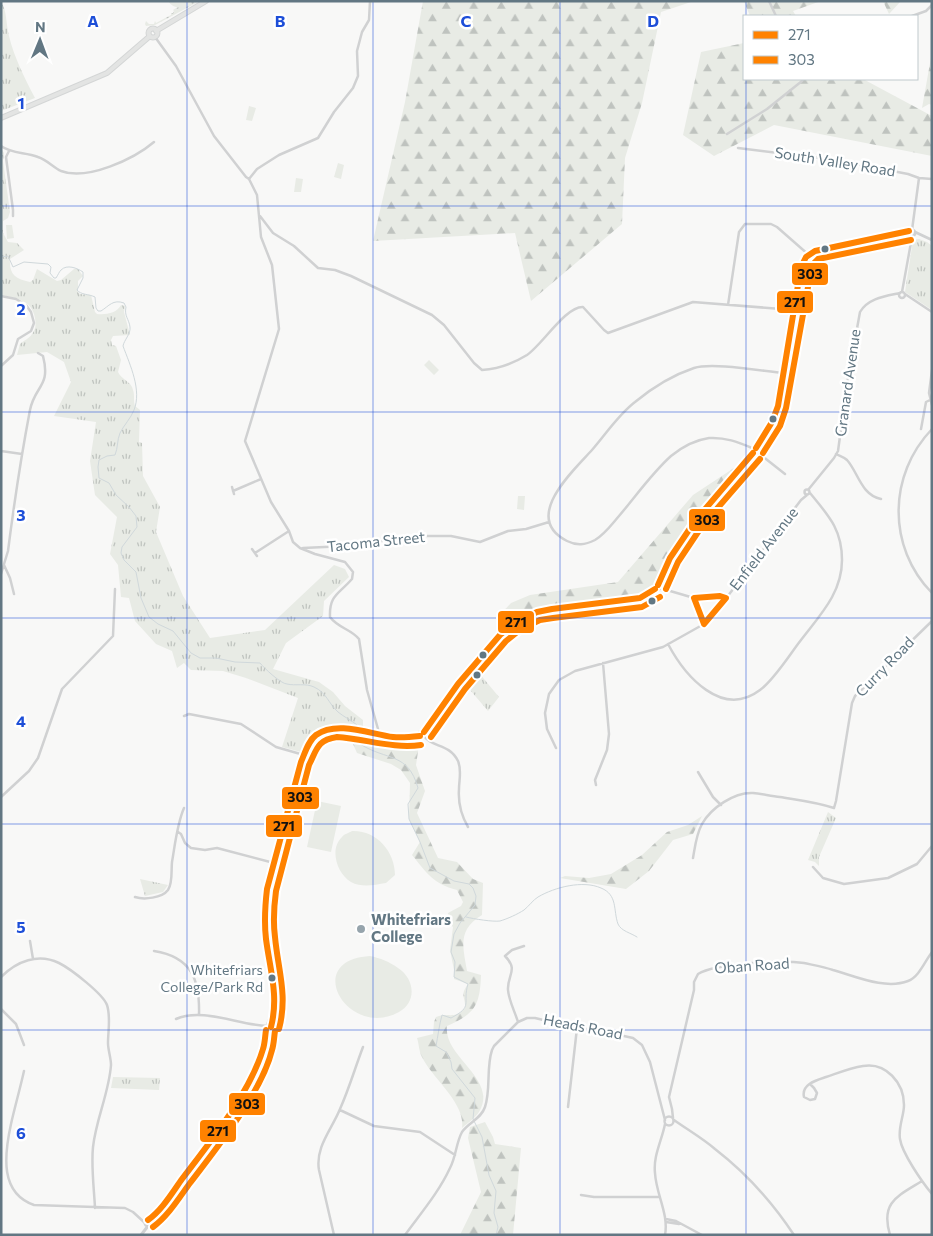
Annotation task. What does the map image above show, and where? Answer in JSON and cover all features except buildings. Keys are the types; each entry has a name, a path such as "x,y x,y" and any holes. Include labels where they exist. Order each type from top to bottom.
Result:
{"main road":[{"path":"150,36 148,32 150,30 156,31 206,1"},
{"path":"150,36 155,37 156,31"},
{"path":"1,118 90,82 107,73 150,36"}],"street":[{"path":"249,179 257,169 280,155 318,138 334,112 353,88 358,76 357,52 362,32 369,20 370,1"},
{"path":"769,1 776,15"},
{"path":"915,15 926,11 932,5"},
{"path":"155,37 176,66 214,136 249,179 257,195 261,237 272,265 279,329 245,441 272,502 289,531 293,542 300,548 315,554 345,562 353,572 352,579 336,594 330,603 330,617 336,624 355,634 359,639 367,690 378,735"},
{"path":"727,134 768,109 802,82 802,80"},
{"path":"1,146 9,151 38,157 60,170 77,174 91,172 131,157 154,142"},
{"name":"South Valley Road","path":"738,148 835,160 908,174 919,178 932,179"},
{"path":"9,151 6,157 13,216"},
{"path":"919,178 903,294 932,312"},
{"path":"260,216 273,233 294,246 318,268 335,270 351,276 432,315 444,325 474,363 482,370 502,366 527,355 541,344 576,307 582,307 608,332 693,302 794,310"},
{"path":"728,305 739,232 745,224 771,224 777,227 809,256"},
{"path":"142,1234 147,1223 155,1215 242,1094 259,1060 267,1037 272,1012 271,968 266,937 265,910 267,889 303,765 304,755 310,741 317,734 332,728 345,728 401,738 423,735 458,684 500,636 516,622 529,615 552,609 640,598 658,590 670,558 695,521 754,450 777,411 802,263 809,256 819,251 897,233 923,235 932,240"},
{"name":"Granard Avenue","path":"808,493 836,454 858,315 863,307 878,298 903,294"},
{"path":"1,296 16,299 26,305 31,312 34,322 31,331 18,339 13,356 1,366"},
{"path":"1,574 31,406 45,379 44,355 38,353"},
{"path":"784,373 700,367 679,374 654,388 628,408 561,486 550,505 549,522 556,534 564,540 574,545 589,542 604,533 664,464 681,449 700,440 716,438 734,440 754,450 785,474"},
{"path":"932,370 929,390 932,405"},
{"path":"921,429 926,402 930,400"},
{"path":"932,429 913,454 907,466 897,510 902,542 913,568 932,593"},
{"path":"1,451 22,454"},
{"path":"836,454 846,460 872,496 881,499"},
{"path":"232,487 234,493 262,479"},
{"path":"668,644 680,666 702,687 719,697 729,699 743,698 764,687 831,600 840,580 842,560 838,533 830,516 815,498 808,493"},
{"name":"Enfield Avenue","path":"556,748 549,735 545,718 548,694 555,684 563,676 575,671 654,650 704,624 725,600 808,493"},
{"name":"Tacoma Street","path":"300,548 318,548 420,536 451,536 480,542 508,531 526,529 549,522"},
{"path":"252,549 256,554 289,531"},
{"name":"Tacoma Street","path":"315,554 318,548"},
{"path":"4,565 14,594"},
{"name":"Enfield Avenue","path":"659,586 694,598 714,597 725,600"},
{"path":"1,797 30,771 38,758 62,689 113,636 114,589"},
{"path":"694,598 704,624"},
{"name":"Curry Road","path":"721,805 730,798 752,793 815,802 834,808 852,703 855,696 932,621"},
{"path":"596,785 595,780 607,750 609,734 603,663"},
{"path":"184,716 189,714 241,724 276,747 304,755"},
{"path":"423,735 429,742 445,747 458,761 460,768 458,787 461,810 468,827"},
{"path":"693,858 702,825 710,814 721,805 713,797 698,772"},
{"path":"135,897 146,899 164,894 168,890 171,884 178,832 184,808"},
{"path":"178,832 185,843 191,848 200,850 217,848 274,863"},
{"path":"813,867 823,878 844,884 888,878 917,864 932,846"},
{"path":"30,941 33,959"},
{"path":"405,1235 441,1185 455,1156 461,1135 470,1124 480,1117 486,1102 492,1050 518,1022 508,989 512,964 505,956 512,950 524,946"},
{"path":"154,952 173,956 183,962 190,970 196,980 199,992 199,1015"},
{"name":"Oban Road","path":"659,1196 655,1168 659,1143 666,1123 671,1119 673,1111 669,1097 694,990 694,982 698,974 703,971 726,966 784,962 804,963 833,970 861,980 892,984 908,981 915,977 932,952"},
{"path":"1,977 12,967 24,961 48,959 62,964 101,996 107,1004 109,1016 108,1047 111,1065 93,1148 95,1208"},
{"path":"1,1009 16,1024 24,1045"},
{"path":"176,1019 199,1015 268,1028"},
{"name":"Heads Road","path":"518,1022 527,1018 535,1018 577,1028 628,1036 639,1042 650,1062 666,1123"},
{"path":"568,1107 577,1028"},
{"path":"334,1235 318,1159 322,1145 340,1110 363,1047"},
{"path":"810,1084 817,1093 810,1100 804,1097 803,1093 805,1087 816,1080 864,1066 881,1069 890,1074 903,1091 904,1108 899,1127 899,1138 902,1147 932,1194"},
{"path":"3,1173 4,1154 24,1071"},
{"path":"340,1110 374,1126 420,1132 455,1156"},
{"path":"663,1115 703,1140 728,1160 766,1197 794,1235"},
{"path":"666,1123 671,1119"},
{"path":"4,1180 14,1196 28,1204 39,1206 125,1208 147,1223"},
{"path":"890,1235 886,1217 891,1203 922,1181"},
{"path":"581,1195 594,1197 659,1196 666,1221 665,1235"},
{"path":"666,1221 673,1220 702,1235"}],"green space":[{"path":"1,1 14,52 35,98 1,111"},
{"path":"168,1 193,1 187,5 177,7"},
{"path":"193,1 200,1 155,25 146,26 146,21 149,24 154,24 155,21 156,23 171,15 173,10"},
{"path":"423,1 694,1 661,12 642,103 625,158 622,224 531,301 515,233 373,241 405,102"},
{"path":"744,1 821,1 793,11 795,15 750,15"},
{"path":"883,1 901,1 889,14"},
{"path":"743,43 743,80 865,80 932,116 932,156 774,125 714,156 683,135 701,52"},
{"path":"932,52 932,105 929,104 922,108"},
{"path":"249,106 256,108 252,121 246,120"},
{"path":"1,148 4,153 3,161 10,212 8,218 3,221 3,233 8,242 17,243 24,250 10,259 14,275 30,282 33,280 37,269 57,281 74,269 78,269 83,276 78,281 78,292 91,295 97,314 111,313 121,305 125,306 124,312 130,335 113,336 111,340 112,345 116,346 121,360 118,372 132,387 135,406 140,410 139,442 142,443 143,476 160,507 156,532 183,596 210,638 265,630 334,565 345,569 349,577 324,601 323,616 286,643 273,669 319,682 333,692 345,706 363,720 363,730 343,726 330,726 317,731 301,752 282,747 298,698 223,671 191,670 184,663 177,668 172,651 156,644 135,621 129,598 121,597 118,565 110,554 117,517 95,495 90,461 96,422 54,416 71,382 64,362 47,352 17,355 20,344 33,332 36,322 31,307 18,299 1,295"},
{"path":"338,163 344,165 341,179 334,177"},
{"path":"296,178 303,179 301,192 294,192"},
{"path":"6,225 12,225 14,238 7,239"},
{"path":"919,239 932,246 932,310 905,292 913,240"},
{"path":"429,360 439,370 434,375 424,365"},
{"path":"740,464 692,516 662,566 654,585 647,592 628,597 548,605 505,624 500,615 511,603 530,595 618,582 693,495"},
{"path":"518,496 525,496 524,510 517,509"},
{"path":"479,673 499,697 488,711 465,684 466,682 470,684"},
{"path":"345,731 399,742 420,741 424,744 419,745 416,765 425,791 417,813 438,858 457,862 473,879 483,883 482,915 474,921 465,933 463,947 467,971 481,975 479,994 470,1012 447,1026 448,1037 453,1048 477,1078 482,1089 483,1100 479,1112 462,1128 459,1109 426,1065 421,1055 417,1038 433,1034 436,1017 455,1015 465,1008 463,994 468,984 454,979 450,950 453,927 447,921 448,913 461,906 463,902 457,890 436,881 412,855 420,842 409,819 410,783 401,770 391,764 357,753 349,735"},
{"path":"317,801 341,806 331,852 307,847"},
{"path":"828,812 836,818 819,857 819,866 815,862 808,860"},
{"path":"702,816 693,834 673,840 649,871 626,889 560,878 565,876 589,878 611,874 642,855 667,832 688,825"},
{"path":"352,831 369,834 388,850 392,858 395,875 386,883 368,886 359,885 351,882 342,873 336,861 336,848 343,836"},
{"path":"140,879 168,885 163,892 145,896"},
{"path":"370,956 392,964 408,978 412,990 411,997 405,1008 399,1012 380,1018 363,1016 349,1008 340,996 335,983 338,970 349,961"},
{"path":"113,1077 160,1078 159,1090 111,1088"},
{"path":"485,1122 495,1144 521,1148 513,1235 460,1235 481,1192 468,1138 470,1127"}],"waterway":[{"path":"1,257 8,256 13,267 24,262 48,264 51,267 50,273 54,278 63,268 72,267 78,269 83,272 83,278 77,290 95,297 98,311 117,302 124,303 126,307 130,330 123,346 136,386 136,402 133,413 118,438 115,455 99,460 98,467 99,478 109,483 116,495 136,516 137,527 122,547 121,553 124,560 136,572 141,598 149,617 158,624 173,631 191,653 200,658 260,663 284,683 311,686 322,692 338,712 357,725 360,744 395,759 409,768 418,788 408,804 409,819 430,868 454,881 469,884 473,888 476,896 475,905 460,923 454,934 451,952 455,962 454,977 468,984 466,1004 463,1010 451,1018 442,1015 436,1046 446,1052 452,1069 475,1098 473,1119 482,1137 489,1175 496,1191 494,1213 498,1227 496,1235"},
{"path":"466,917 500,921 522,912 536,898 545,893 569,886 586,885 601,888 610,895 613,899 619,926 637,937"}],"transit line":[{"name":"271","path":"756,448 772,422 778,406 801,267 806,257 815,251 909,231"},
{"name":"303","path":"763,453 780,426 786,408 812,265 818,259 911,240"},
{"name":"271","path":"658,585 670,558 695,521 753,453"},
{"name":"303","path":"666,589 678,562 702,526 760,459"},
{"name":"271","path":"424,732 458,684 500,635 516,622 537,612 552,609 640,598 655,589"},
{"name":"271","path":"720,596 726,598 704,624 694,598 720,596"},
{"name":"303","path":"431,737 465,689 506,641 521,629 540,620 642,607 660,597"},
{"name":"271","path":"271,1027 274,994 265,933 267,889 301,762 309,744 316,735 324,731 344,728 393,737 420,736"},
{"name":"303","path":"279,1029 283,1005 282,983 274,931 276,891 309,765 316,750 325,740 337,737 400,746 421,745"},
{"name":"271","path":"148,1220 166,1201 217,1133 239,1100 257,1066 264,1047 266,1030"},
{"name":"303","path":"153,1227 164,1218 249,1102 267,1066 273,1048 275,1031"}],"place":[{"name":"Whitefriars College","path":"361,929"},
{"name":"Whitefriars College/Park Rd","path":"272,978"}]}
